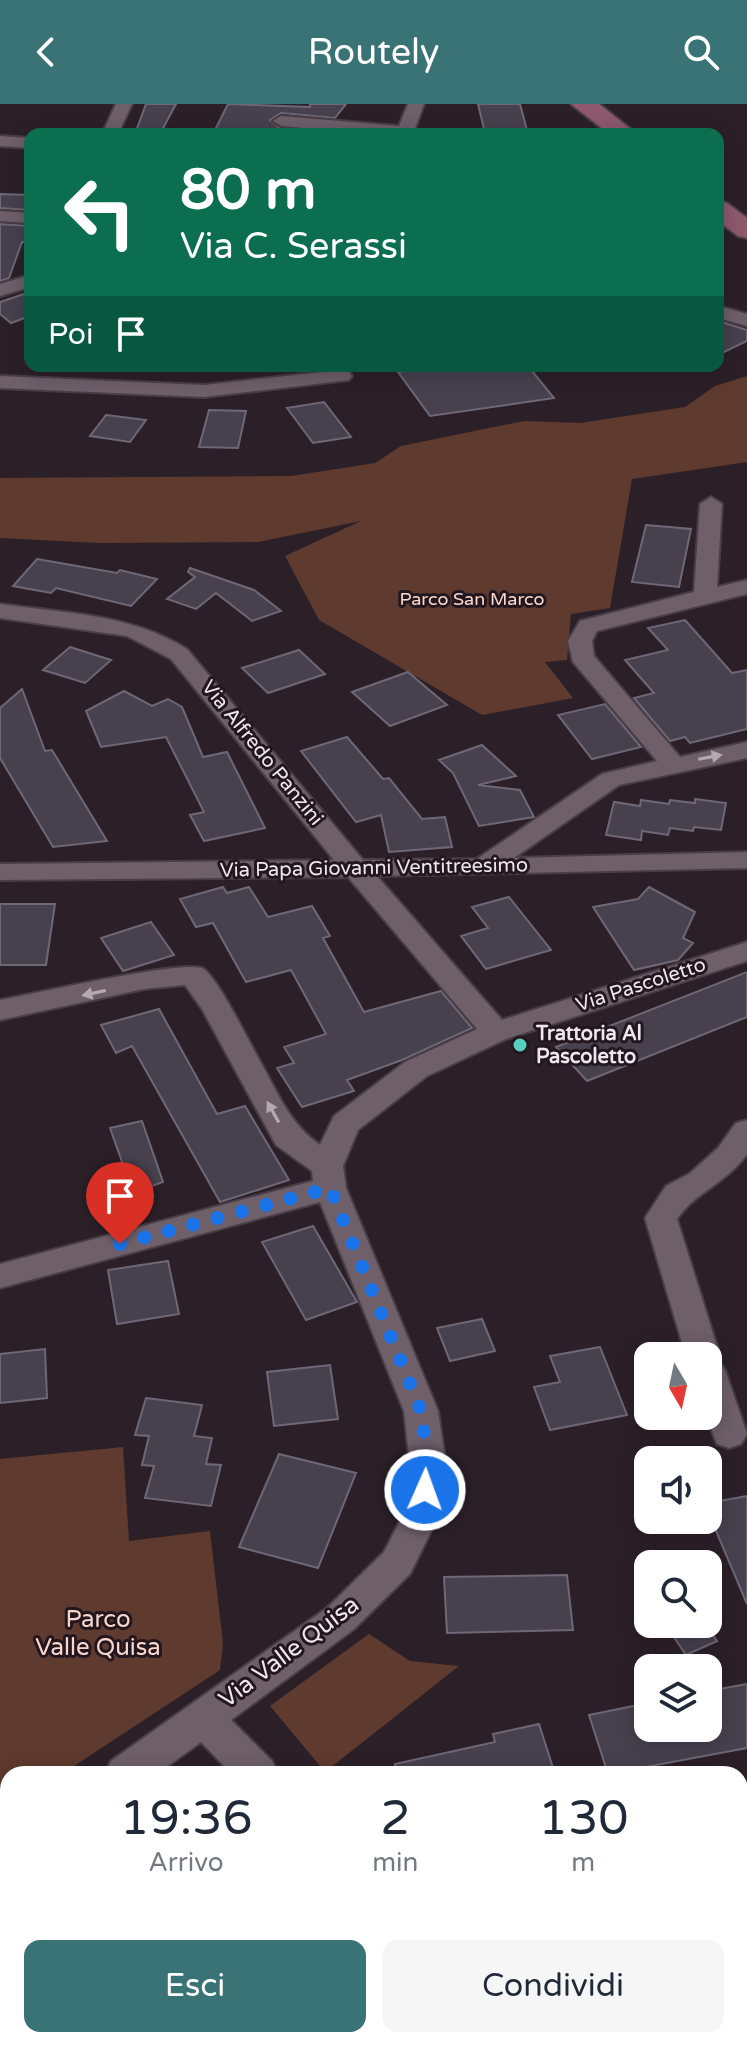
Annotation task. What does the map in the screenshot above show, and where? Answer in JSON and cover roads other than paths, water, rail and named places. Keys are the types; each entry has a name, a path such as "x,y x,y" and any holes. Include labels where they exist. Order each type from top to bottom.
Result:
{"main road":[{"path":"583,104 617,128"},
{"path":"724,213 747,230"}],"street":[{"path":"113,128 124,104"},
{"path":"407,128 416,104"},
{"path":"281,121 353,128"},
{"path":"0,141 24,143"},
{"path":"0,216 24,218"},
{"path":"0,290 24,283"},
{"path":"724,314 747,320"},
{"path":"0,382 204,391 342,376"},
{"path":"705,596 711,504"},
{"path":"673,764 582,657 580,641 588,626 747,587"},
{"name":"Via Alfredo Panzini","path":"0,611 132,630 179,654 355,869 496,1032"},
{"path":"483,867 611,779 747,750"},
{"name":"Via Papa Giovanni Ventitreesimo","path":"0,872 483,867 747,860"},
{"name":"Via Pascoletto","path":"329,1177 345,1124 416,1069 496,1032 747,951"},
{"path":"0,1010 155,978 193,975 215,1006 287,1137 329,1177 0,1276"},
{"path":"699,1342 661,1218 677,1194 700,1182 729,1156 747,1131"},
{"name":"Via Valle Quisa","path":"136,1766 340,1619 397,1563 421,1515 428,1465 421,1411 329,1177"},
{"path":"722,1413 729,1434"},
{"path":"203,1717 250,1766"}],"place":[{"name":"Trattoria Al Pascoletto","path":"520,1045"}],"park label":[{"name":"Parco San Marco","path":"472,599"},
{"name":"Parco Valle Quisa","path":"98,1633"}]}
